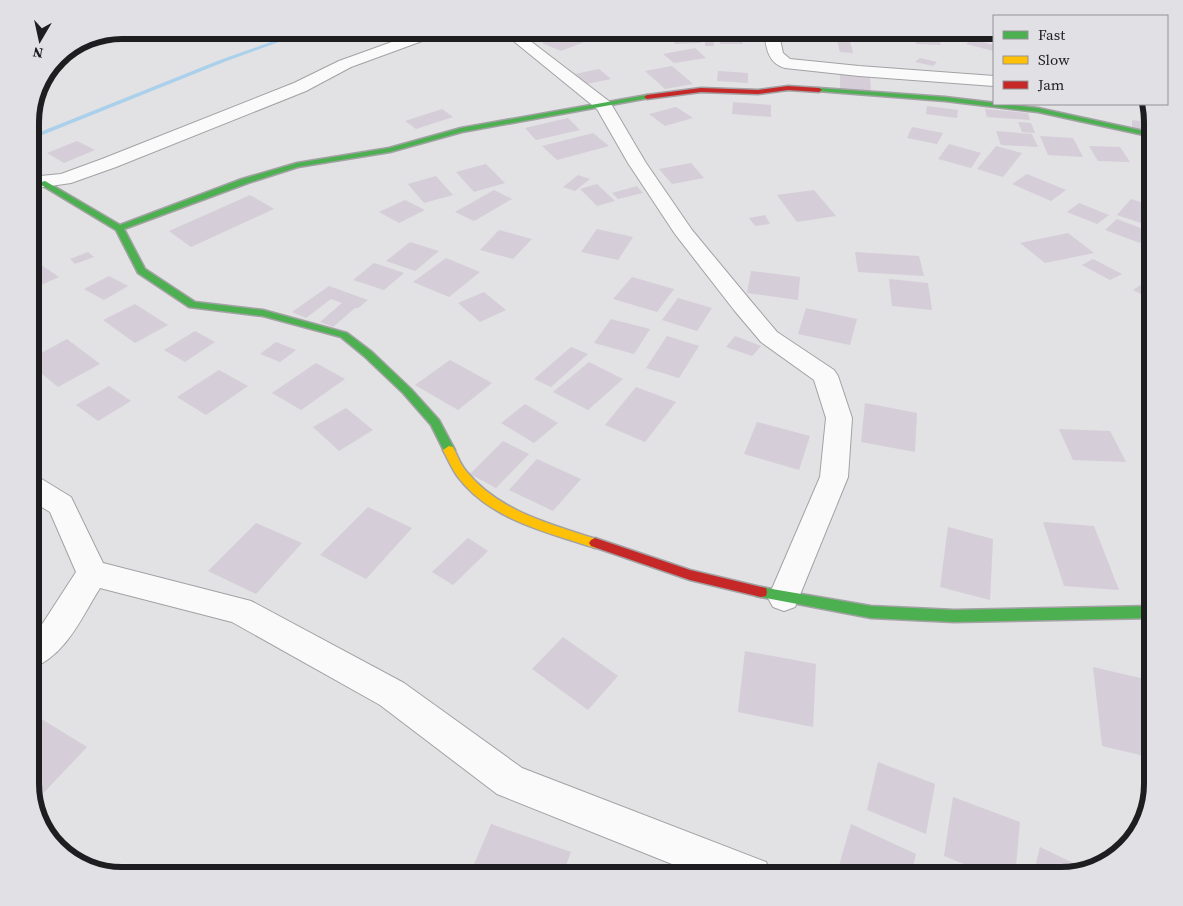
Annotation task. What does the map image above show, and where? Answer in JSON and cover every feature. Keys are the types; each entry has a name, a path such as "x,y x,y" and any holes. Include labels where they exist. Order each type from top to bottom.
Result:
{"street":[{"path":"39,183 64,179 109,163 221,120 300,86 345,64 414,39"},
{"path":"518,39 604,106 636,163 685,234 742,304 770,337 824,376 839,418 834,477 784,598"},
{"path":"773,39 776,55 785,62 859,71 993,82"},
{"path":"119,228 245,181 297,165 390,150 461,130 663,94 701,90 758,92 788,88 993,104"},
{"path":"999,105 1038,110 1144,133"},
{"path":"39,185 119,228 142,271 192,305 263,313 344,335 368,354 407,391 435,423 461,473 476,490 508,513 690,575 784,598 871,612 954,616 1144,612"},
{"path":"39,492 61,505 92,572"},
{"path":"39,646 55,633 92,572"},
{"path":"92,572 240,611 392,694 510,781 729,867"}],"building":[{"path":"553,39 592,39 561,51 542,43"},
{"path":"674,39 699,39 701,43 675,44"},
{"path":"705,39 713,39 714,46 705,46"},
{"path":"719,39 742,39 743,44 720,44"},
{"path":"914,39 938,39 941,45 916,44"},
{"path":"972,39 993,45 993,51 966,44"},
{"path":"837,40 850,41 853,53 840,52"},
{"path":"695,48 706,58 674,63 663,54"},
{"path":"920,58 937,62 933,66 915,62"},
{"path":"672,66 693,84 665,89 645,71"},
{"path":"599,69 611,79 582,85 570,75"},
{"path":"718,71 748,73 748,83 717,81"},
{"path":"840,74 870,77 871,91 840,89"},
{"path":"733,102 771,105 771,117 732,114"},
{"path":"927,106 958,110 957,118 926,114"},
{"path":"676,107 693,118 665,126 649,114"},
{"path":"442,109 453,117 416,129 405,121"},
{"path":"985,109 1028,113 1030,120 987,117"},
{"path":"568,118 580,130 536,140 525,128"},
{"path":"1132,120 1144,122 1144,132 1132,130"},
{"path":"1018,122 1031,123 1035,133 1022,132"},
{"path":"912,127 943,133 937,144 907,138"},
{"path":"996,131 1032,134 1038,147 1001,145"},
{"path":"593,133 609,146 557,160 542,146"},
{"path":"1040,136 1073,138 1083,157 1048,155"},
{"path":"1143,140 1144,157 1142,157"},
{"path":"77,141 95,150 64,163 47,153"},
{"path":"949,144 981,153 971,168 938,159"},
{"path":"996,146 1022,153 1003,177 977,169"},
{"path":"1089,146 1120,147 1130,162 1098,161"},
{"path":"691,163 704,178 672,184 659,169"},
{"path":"486,164 505,183 474,192 456,172"},
{"path":"1027,174 1066,190 1051,201 1012,184"},
{"path":"578,175 590,179 575,191 563,187"},
{"path":"436,176 453,195 424,203 408,184"},
{"path":"597,184 615,201 597,206 580,189"},
{"path":"637,186 643,193 618,199 612,193"},
{"path":"494,190 512,199 474,221 455,212"},
{"path":"814,190 836,216 797,222 777,195"},
{"path":"250,195 274,209 191,247 169,231"},
{"path":"1131,199 1144,203 1144,224 1117,215"},
{"path":"405,200 425,210 399,223 379,212"},
{"path":"1079,203 1109,215 1097,224 1067,212"},
{"path":"765,215 770,224 755,226 749,218"},
{"path":"1117,219 1144,229 1144,239 1140,243 1105,230"},
{"path":"597,229 633,237 618,260 581,252"},
{"path":"499,230 532,239 513,259 480,250"},
{"path":"1068,233 1094,253 1045,263 1020,243"},
{"path":"410,242 439,251 415,271 386,261"},
{"path":"88,252 94,257 75,264 70,259"},
{"path":"855,252 919,256 924,276 858,272"},
{"path":"446,258 480,272 449,297 413,282"},
{"path":"1093,259 1122,274 1110,280 1082,265"},
{"path":"374,263 404,273 384,290 353,280"},
{"path":"40,264 59,277 39,286"},
{"path":"751,271 800,277 798,300 747,293"},
{"path":"109,276 128,286 104,300 84,289"},
{"path":"632,277 674,289 657,312 613,299"},
{"path":"889,279 928,283 932,310 892,306"},
{"path":"1144,283 1144,296 1133,290"},
{"path":"329,286 368,300 358,308 355,308 333,327 320,322 342,303 331,299 306,318 292,312"},
{"path":"484,292 506,310 480,322 458,303"},
{"path":"678,298 712,308 697,331 662,320"},
{"path":"135,304 168,325 135,343 103,320"},
{"path":"806,308 857,319 850,345 798,334"},
{"path":"611,319 650,329 634,354 594,343"},
{"path":"195,331 215,342 185,362 164,350"},
{"path":"667,336 699,346 679,378 646,368"},
{"path":"735,336 761,346 752,356 726,347"},
{"path":"67,339 100,364 58,387 39,371 39,354"},
{"path":"276,342 296,350 280,362 260,354"},
{"path":"571,347 588,354 551,387 534,379"},
{"path":"450,360 492,383 458,410 415,385"},
{"path":"589,362 623,379 588,410 553,392"},
{"path":"316,363 345,379 301,410 272,393"},
{"path":"219,370 248,386 206,415 177,397"},
{"path":"109,386 131,401 98,421 76,405"},
{"path":"636,387 676,402 645,442 605,425"},
{"path":"865,403 917,413 915,452 861,442"},
{"path":"525,404 558,423 534,443 501,423"},
{"path":"346,408 373,430 339,451 313,427"},
{"path":"757,422 810,436 799,470 744,454"},
{"path":"1059,429 1110,431 1126,462 1073,460"},
{"path":"503,441 529,454 496,488 470,474"},
{"path":"537,459 581,479 553,511 509,490"},
{"path":"368,507 412,528 366,579 320,555"},
{"path":"1043,522 1094,526 1119,590 1064,586"},
{"path":"256,523 302,543 256,594 208,571"},
{"path":"948,527 993,539 990,600 940,587"},
{"path":"468,538 488,551 453,585 432,572"},
{"path":"563,637 618,676 588,710 532,669"},
{"path":"745,651 816,664 813,727 738,712"},
{"path":"1093,667 1144,679 1144,756 1102,746"},
{"path":"39,718 87,747 40,796"},
{"path":"878,762 935,784 926,834 867,810"},
{"path":"953,797 1020,822 1016,867 972,867 944,856"},
{"path":"491,824 571,852 565,867 473,867"},
{"path":"851,824 916,854 913,867 839,867"},
{"path":"1040,847 1079,866 1061,867 1035,867"}],"waterway":[{"path":"39,134 222,61 284,39"}],"traffic: fast":[{"path":"819,90 945,99 993,105"},
{"path":"119,228 245,181 297,165 390,150 461,130 647,97"},
{"path":"996,105 1038,110 1144,133"},
{"path":"42,183 119,228 141,271 192,305 263,313 344,335 368,354 407,391 435,423 449,450"},
{"path":"761,592 871,612 954,616 1144,612"}],"traffic: slow":[{"path":"449,450 461,473 488,500 522,518 595,543"}],"traffic: jam":[{"path":"647,97 701,90 758,92 788,88 819,90"},
{"path":"595,543 690,575 761,592"}]}
